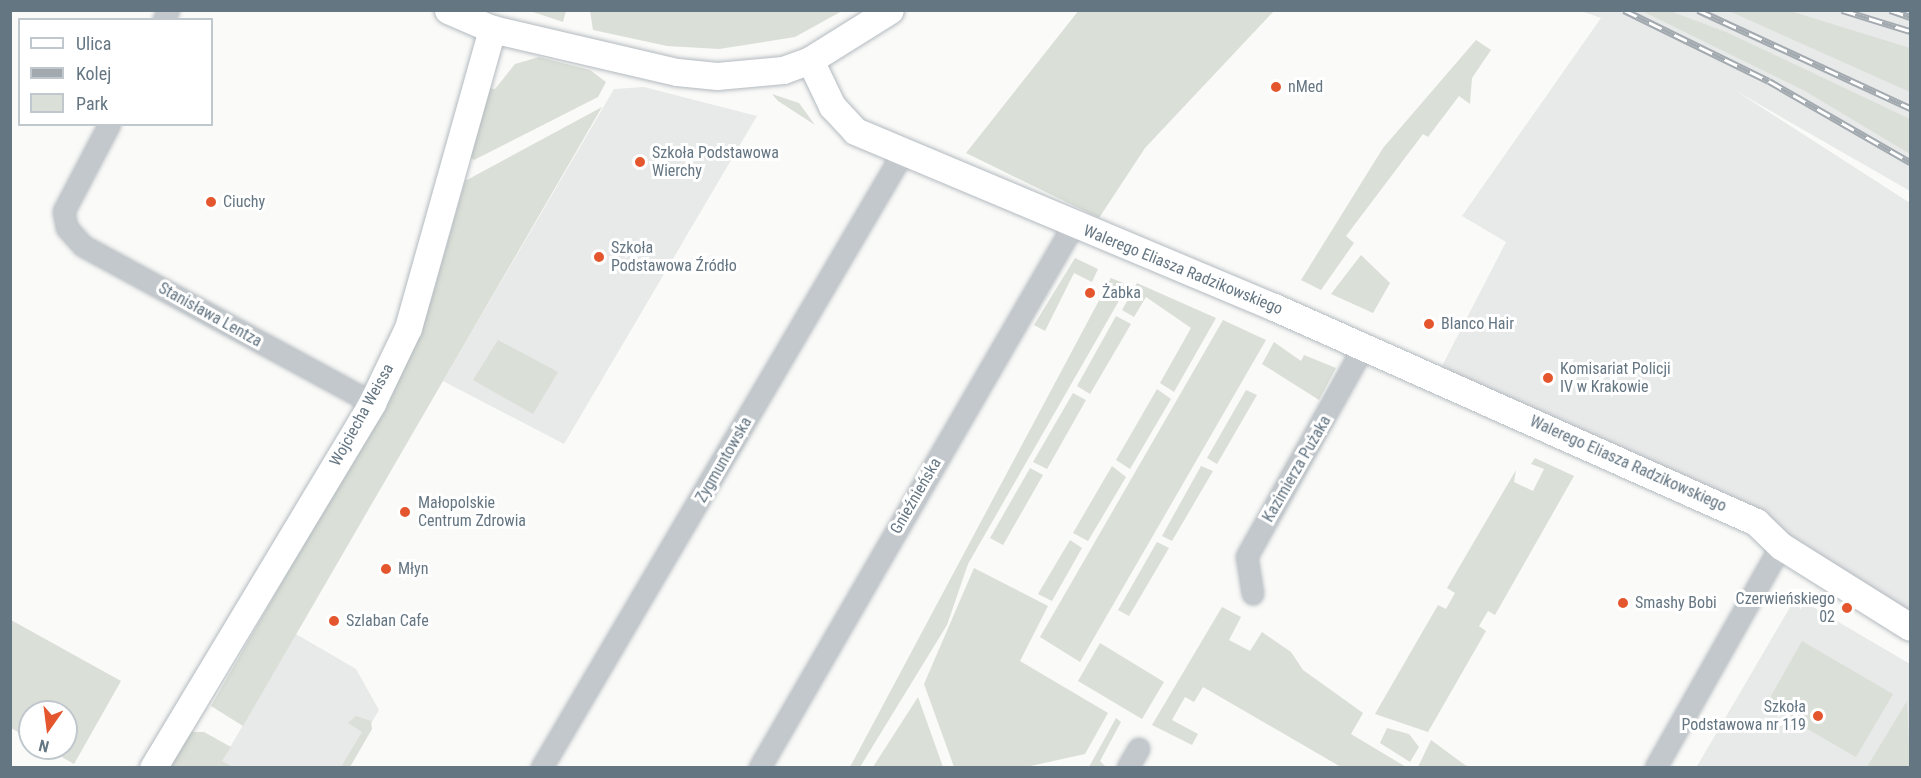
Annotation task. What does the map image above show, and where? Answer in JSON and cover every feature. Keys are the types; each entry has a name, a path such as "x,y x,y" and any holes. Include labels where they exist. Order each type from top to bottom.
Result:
{"street":[{"path":"448,10 492,28 700,75 762,73 810,60 890,10"},
{"name":"Wojciecha Weissa","path":"153,768 372,403 408,328 492,28"},
{"name":"Walerego Eliasza Radzikowskiego","path":"810,60 842,119 904,152 1364,347 1756,522 1781,546 1911,627"},
{"name":"Stanisława Lentza","path":"109,126 64,212 67,228 83,246 372,403"},
{"name":"Zygmuntowska","path":"543,768 904,152"},
{"name":"Gnieźnieńska","path":"759,768 1074,225"},
{"name":"Kazimierza Pużaka","path":"1254,594 1247,558 1364,347"},
{"path":"1656,768 1781,546"},
{"path":"1128,768 1139,748"}],"shaded area":[{"path":"1581,11 1910,11 1910,191 1736,91 1910,203 1910,613 1822,562 1765,516 1440,370 1506,242 1462,216 1601,18"},
{"path":"644,87 757,116 564,444 443,381 614,89"},
{"name":"Szkoła Podstawowa nr 119","path":"1796,597 1910,664 1910,767 1696,768"},
{"path":"296,634 356,669 379,710 346,767 218,768"}],"green space":[{"path":"590,10 842,11 795,37 719,49 667,46 593,30"},
{"path":"1079,10 1274,11 1145,148 1099,218 966,153"},
{"path":"530,11 566,11 563,22"},
{"path":"1642,11 1670,11 1726,32 1910,119 1910,154 1805,91"},
{"path":"1729,11 1790,11 1910,48 1910,92"},
{"path":"1476,40 1491,50 1472,78 1470,104 1459,96 1428,137 1423,134 1346,236 1354,243 1321,290 1301,280 1383,148"},
{"path":"539,57 590,70 606,82 598,97 474,160 469,156 488,88 495,89 515,64"},
{"path":"772,94 799,103 815,125 778,101"},
{"path":"602,107 243,726 211,706 394,387 431,300 465,181"},
{"path":"1361,255 1390,283 1373,313 1331,294"},
{"path":"1075,258 1098,269 1092,282 1074,273 1045,331 1034,325"},
{"path":"1111,278 1128,285 968,564 947,625 860,767 850,767"},
{"path":"1137,283 1216,318 1174,392 1160,383 1191,328 1146,297 1134,317 1122,310"},
{"path":"1116,316 1131,324 1090,394 1077,386"},
{"path":"1223,320 1266,340 1080,662 1040,637"},
{"path":"498,340 558,372 533,414 473,380"},
{"path":"1274,342 1301,361 1304,355 1336,368 1319,400 1262,364"},
{"path":"1157,389 1171,399 1130,469 1116,460"},
{"path":"1246,390 1257,395 1217,464 1207,458"},
{"path":"1073,393 1086,400 1047,469 1033,462"},
{"path":"1535,458 1574,476 1495,615 1488,611 1479,626 1486,631 1428,732 1375,714 1438,605 1446,609 1455,593 1447,588 1516,470 1514,482 1533,491 1544,469 1531,464"},
{"path":"1112,466 1126,477 1088,541 1073,533"},
{"path":"1201,466 1213,471 1172,541 1162,536"},
{"path":"1030,468 1043,475 1003,545 990,538"},
{"path":"1070,540 1082,548 1052,601 1038,594"},
{"path":"1157,542 1169,548 1129,616 1118,610"},
{"path":"974,568 1048,606 1020,661 1108,713 1085,754 1026,767 954,767 924,684"},
{"path":"1222,607 1241,617 1229,640 1250,651 1262,632 1291,652 1303,670 1363,713 1351,734 1406,767 1341,767 1203,687 1194,702 1185,697 1172,720 1198,734 1192,745 1152,725"},
{"path":"11,620 121,681 78,757 78,700 18,700 18,732 11,728"},
{"path":"1802,641 1893,694 1856,757 1766,705"},
{"path":"1100,643 1164,682 1142,719 1078,681"},
{"path":"918,697 943,767 873,767"},
{"path":"1907,701 1910,767 1867,767"},
{"path":"356,716 371,721 372,729 350,767 341,767 362,732 348,723"},
{"path":"1116,718 1121,722 1100,761 1106,767 1089,767"},
{"path":"1387,728 1409,734 1419,747 1410,762 1380,743"},
{"path":"187,732 204,732 231,747 222,761 233,767 165,768"},
{"path":"1431,740 1465,765 1469,767 1418,767"}],"railway":[{"path":"1624,10 1769,81 1910,162"},
{"path":"1698,10 1910,108"},
{"path":"1842,10 1910,31"},
{"path":"1890,10 1910,17"}],"place":[{"name":"nMed","path":"1276,87"},
{"name":"Szkoła Podstawowa Wierchy","path":"640,162"},
{"name":"Ciuchy","path":"211,202"},
{"name":"Szkoła Podstawowa Źródło","path":"599,257"},
{"name":"Żabka","path":"1090,293"},
{"name":"Blanco Hair","path":"1429,324"},
{"name":"Komisariat Policji IV w Krakowie","path":"1548,378"},
{"name":"Małopolskie Centrum Zdrowia","path":"405,512"},
{"name":"Młyn","path":"386,569"},
{"name":"Smashy Bobi","path":"1623,603"},
{"name":"Czerwieńskiego 02","path":"1847,608"},
{"name":"Szlaban Cafe","path":"334,621"},
{"name":"Szkoła Podstawowa nr 119","path":"1818,716"}]}
